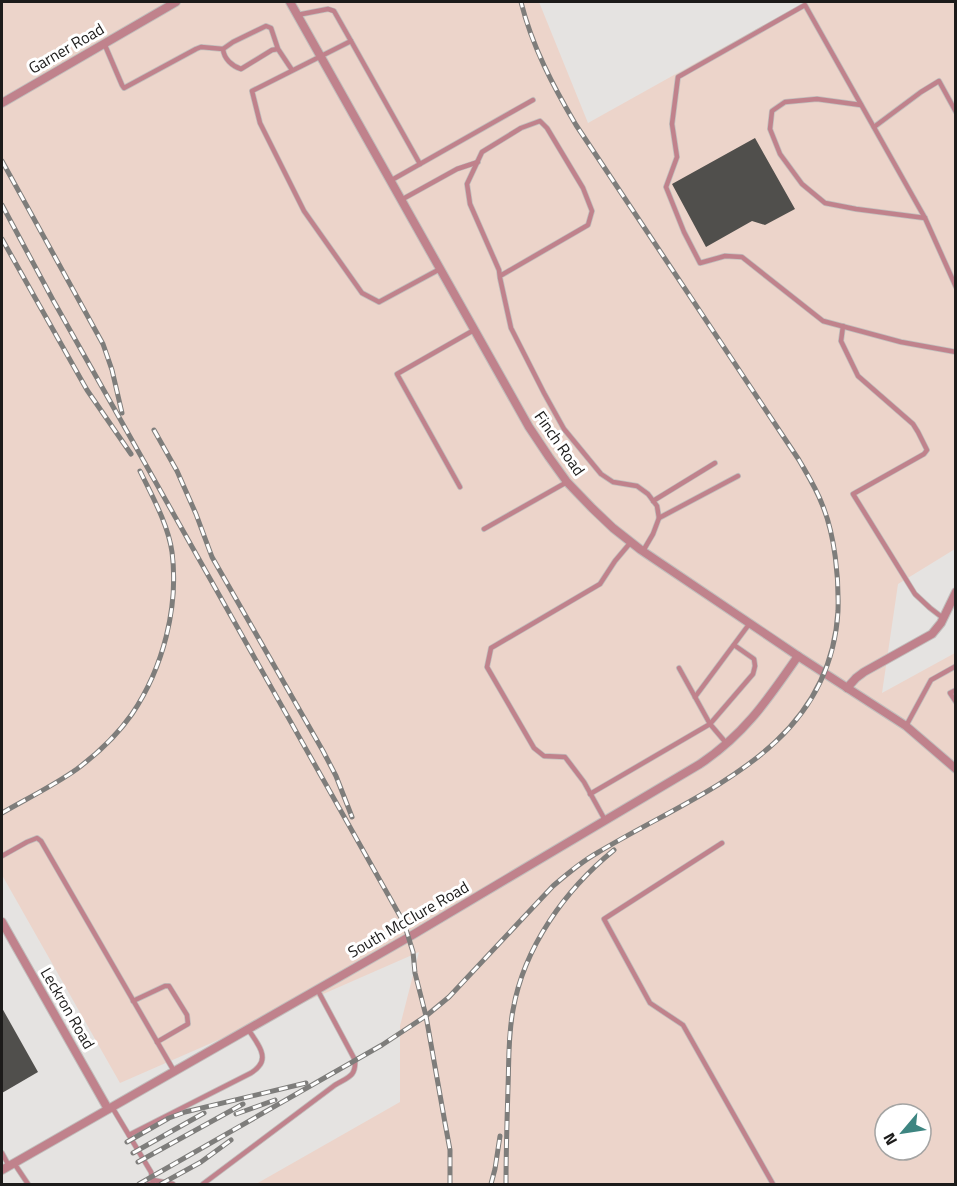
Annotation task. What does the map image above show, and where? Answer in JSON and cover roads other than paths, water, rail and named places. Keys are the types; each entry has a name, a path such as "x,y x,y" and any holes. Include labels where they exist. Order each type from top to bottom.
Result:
{"street":[{"name":"Garner Road","path":"2,103 176,2"},
{"name":"Finch Road","path":"290,2 529,427 567,482 592,508 643,551 906,726 956,769"},
{"path":"848,688 868,669 932,634 956,592"},
{"name":"South McClure Road","path":"8,1166 409,937 699,764 727,744 753,718 798,656"},
{"name":"Leckron Road","path":"2,922 110,1108"}],"lane":[{"path":"956,287 925,218 805,5 678,77 672,124 677,157 666,187 684,232 700,263 725,256 742,257 824,321 901,342 956,352"},
{"path":"297,15 328,9 334,11 420,164"},
{"path":"104,43 124,88 196,49 201,47 223,49 266,26 271,28 278,49 292,70"},
{"path":"351,40 252,91 260,123 304,210 362,293 379,302 440,269"},
{"path":"223,49 223,55 234,67 241,69 278,49"},
{"path":"874,127 939,81 956,112"},
{"path":"861,105 817,99 785,102 772,111 770,129 780,154 801,184 825,203 925,218"},
{"path":"390,181 533,100"},
{"path":"500,276 588,225 592,211 583,188 547,128 540,121 521,128 482,152 467,184 470,204 499,270 500,276 511,328 564,429 601,474 613,482 637,486 648,494 657,506 659,518 643,551"},
{"path":"401,200 457,169 477,162"},
{"path":"843,326 841,341 858,376 911,423 927,450 924,454 853,494 915,594 943,618"},
{"path":"460,487 397,374 474,330"},
{"path":"653,501 715,463"},
{"path":"659,518 738,476"},
{"path":"484,529 567,482"},
{"path":"605,820 584,782 565,758 544,756 534,748 487,667 491,648 600,584 631,542"},
{"path":"695,697 750,623"},
{"path":"590,794 710,724 755,669 754,660 734,645"},
{"path":"906,726 931,680 956,666"},
{"path":"679,668 710,724 727,744"},
{"path":"956,690 950,693 956,702"},
{"path":"2,856 37,838 41,841 174,1071"},
{"path":"722,843 604,919 650,1003 683,1025 773,1185"},
{"path":"133,1001 169,986 187,1015 188,1024 157,1042"},
{"path":"203,1185 356,1070 356,1060 317,989"},
{"path":"129,1135 251,1073 260,1066 263,1060 262,1052 248,1029"},
{"path":"110,1108 151,1172 151,1182 172,1185"},
{"path":"2,1153 8,1166 28,1185"}],"railway":[{"path":"139,1184 382,1045 426,1016 449,997 553,886 574,868 716,786 752,761 785,733 811,699 829,659 838,611 837,571 830,529 817,492 799,460 576,125 544,65 521,2"},
{"path":"2,161 103,344 122,413"},
{"path":"2,205 53,300 404,923 413,952 415,973 426,1016 450,1150 450,1184"},
{"path":"2,239 87,390 131,454"},
{"path":"154,430 177,471 212,557 323,751 336,776 352,817"},
{"path":"2,813 68,775 100,750 132,714 152,677 171,615 174,573 167,531 140,471"},
{"path":"506,1184 509,1039 518,987 537,942 549,921 579,883 614,850"},
{"path":"127,1142 169,1118 185,1112 306,1083"},
{"path":"236,1114 275,1100"},
{"path":"138,1162 243,1104"},
{"path":"133,1153 204,1113"},
{"path":"491,1184 500,1136"},
{"path":"161,1184 201,1162 231,1140"}]}
